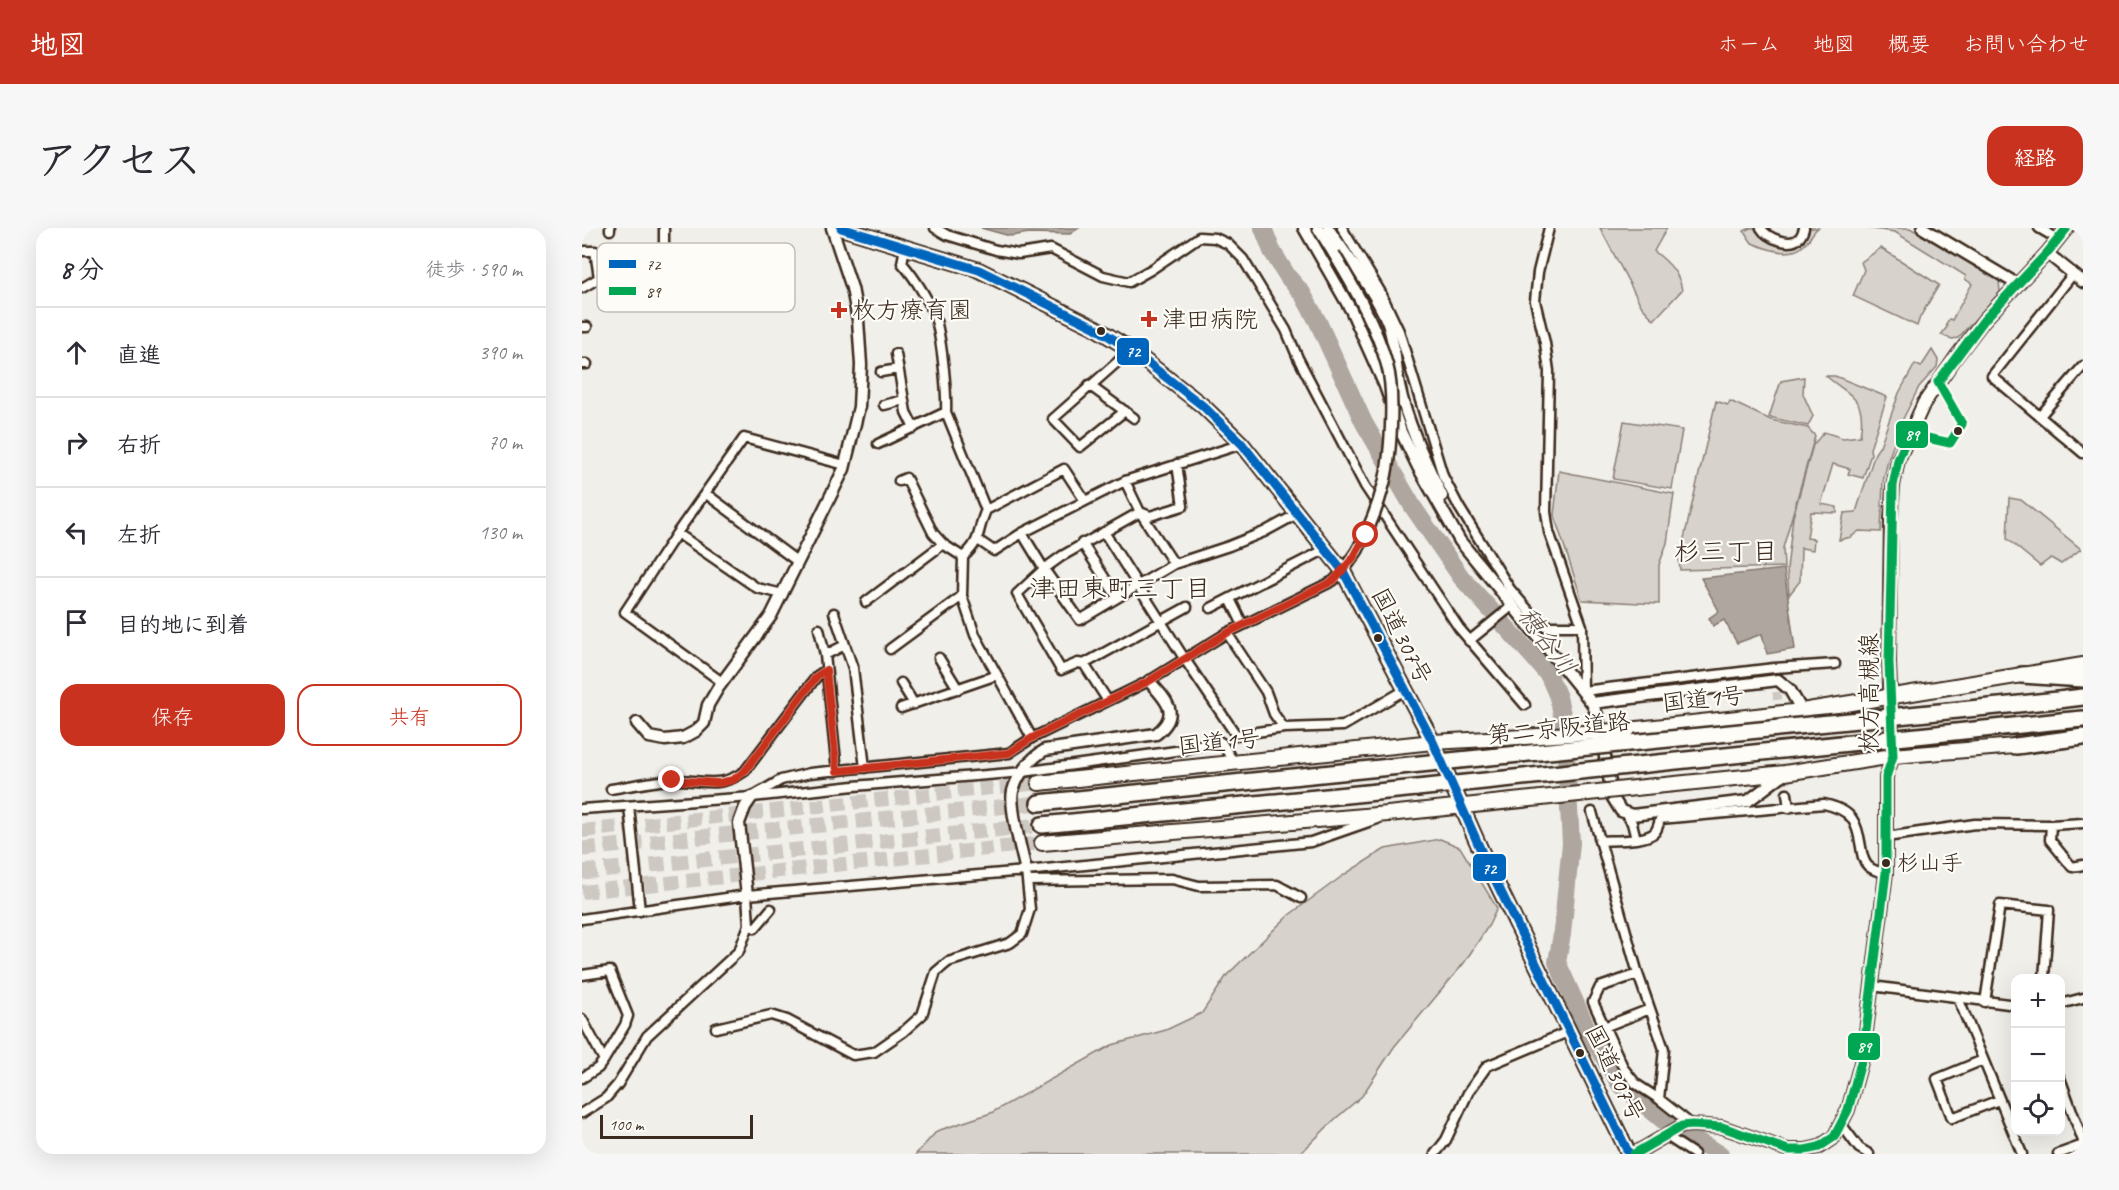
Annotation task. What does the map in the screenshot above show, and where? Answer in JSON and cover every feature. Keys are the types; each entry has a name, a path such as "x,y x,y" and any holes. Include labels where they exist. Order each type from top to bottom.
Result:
{"highway":[{"name":"国道307号","path":"842,228 979,270 1095,327 1131,350 1203,406 1242,444 1343,571 1432,742 1483,855 1631,1154"},
{"name":"国道1号","path":"1039,783 1432,742 1628,730 1802,711 2083,665"},
{"path":"2022,675 2083,678"},
{"name":"第二京阪道路","path":"1039,803 2083,697"},
{"name":"第二京阪道路","path":"1042,825 2083,718"},
{"path":"1042,843 1461,807 1785,773 1893,756 2083,739"}],"main road":[{"name":"枚方高槻線","path":"1631,1154 1682,1126 1692,1125 1722,1127 1788,1150 1819,1147 1834,1137 1848,1110 1863,1055 1886,873 1886,777 1893,756 1890,695 1891,520 1893,486 1898,460 1924,403 1984,320 2047,253 2067,228"}],"street":[{"path":"663,228 664,243"},
{"path":"637,723 649,737 664,740 682,738 696,731 704,723 708,705 722,682 771,616 845,465 859,407 861,365 858,320 852,288 832,228"},
{"path":"935,228 947,235 996,250 1019,254 1051,249 1103,276 1129,282 1199,237 1215,238 1228,244 1243,260 1286,330 1298,358 1365,486 1469,641 1525,705"},
{"path":"1304,228 1351,310 1385,386 1401,432 1418,467 1460,541 1487,575"},
{"path":"582,1113 606,1098 618,1084 647,1036 739,951 749,925 739,823 752,797 781,780 810,773 1009,753 1032,738 1149,681 1227,633 1333,581 1343,571 1366,535 1384,486 1392,402 1388,367 1374,328 1318,228"},
{"path":"1328,228 1369,286 1388,324 1399,386 1429,469 1487,575 1508,609 1592,703 1597,715 1613,798 1632,823 1636,839"},
{"path":"1342,228 1380,291 1399,331 1439,465 1459,507 1510,589 1542,626 1582,626"},
{"path":"1549,228 1538,272 1535,300 1549,372 1546,512 1549,532 1582,626 1583,692"},
{"path":"1761,228 1764,234 1782,241 1794,242 1801,237 1804,228"},
{"path":"1923,228 2017,284"},
{"path":"2039,228 2058,239"},
{"path":"905,248 902,263 915,278 936,322 946,412 986,510"},
{"path":"582,250 595,251 597,264"},
{"path":"2047,253 2083,282"},
{"path":"2073,274 1992,376 2083,453"},
{"path":"582,288 597,279"},
{"path":"1125,411 1080,447 1053,418 1131,350"},
{"path":"896,354 906,412 914,428"},
{"path":"2040,416 2083,366"},
{"path":"881,372 898,369"},
{"path":"1089,385 1134,418"},
{"path":"884,405 904,400"},
{"path":"878,444 946,412"},
{"path":"722,682 626,612 677,533 744,438 845,465"},
{"path":"978,540 994,551 1022,533 1125,481 1242,444"},
{"path":"1140,512 1150,516 1182,506 1177,464"},
{"path":"1032,738 975,635 962,596 963,557 978,540 981,521 986,510 1064,469 1085,501"},
{"path":"898,481 906,478 933,533 943,544 963,557"},
{"path":"1125,481 1140,512 1174,564"},
{"path":"705,493 798,562"},
{"path":"1140,512 1082,543 1044,569 1017,594 1062,670 1078,663 1084,664 1187,607"},
{"path":"1022,533 1080,620 1174,564 1264,532 1298,514"},
{"path":"1104,532 1236,735 1284,728 1343,726 1405,690"},
{"path":"677,533 757,588 783,594"},
{"path":"1082,543 1117,597"},
{"path":"866,602 943,544"},
{"path":"1211,608 1326,549"},
{"path":"890,649 962,596"},
{"path":"1230,599 1243,625"},
{"path":"1469,641 1508,609"},
{"path":"834,613 853,668 865,768"},
{"path":"819,628 825,655 837,771"},
{"path":"1227,633 1266,692 1274,714 1284,728"},
{"path":"825,655 845,645"},
{"path":"939,658 958,689"},
{"path":"1084,664 1108,701"},
{"path":"1583,692 1774,668 1835,664"},
{"path":"611,789 672,780 719,783 733,780 745,771 817,676 826,670"},
{"path":"901,708 997,675"},
{"path":"1592,703 1778,680 1790,690 1802,711"},
{"path":"716,1028 771,1014 788,1020 853,1056 874,1052 903,1032 922,1016 936,972 948,962 1010,943 1022,934 1030,909 1027,876 1014,812 1013,792 1034,756 1045,750 1156,734 1166,726 1170,709 1164,698 1149,681"},
{"path":"901,683 914,704"},
{"path":"582,809 752,797 1023,772 1183,750 1217,740 1222,743 1234,762"},
{"path":"1626,814 1748,801 1785,773"},
{"path":"1787,794 1789,808"},
{"path":"1599,841 1650,836 1656,831 1660,819 1824,804 1835,806 1854,820 1858,828 1863,857 1868,866 1886,873"},
{"path":"629,806 640,911"},
{"path":"1592,812 1638,974 1664,1049 1659,1099"},
{"path":"582,919 747,895 1027,876 1311,842 1388,814"},
{"path":"1886,837 1975,824 2083,823"},
{"path":"2051,825 2050,840 2072,867 2083,865"},
{"path":"1027,876 1172,879 1199,886 1278,885 1302,898"},
{"path":"1985,1002 2000,905 2049,910 2044,974"},
{"path":"749,925 755,928 771,909"},
{"path":"582,975 610,971 628,1016 626,1025 604,1060 598,1068 582,1078"},
{"path":"1638,974 1600,987 1593,1002 1624,1069 1636,1084 1692,1125"},
{"path":"1872,986 2011,1005"},
{"path":"1958,998 2022,1154"},
{"path":"2065,1003 2083,998"},
{"path":"1604,1027 1650,1009"},
{"path":"582,1019 604,1060"},
{"path":"1435,1154 1446,1140 1468,1093 1487,1066 1570,1031"},
{"path":"1983,1060 1937,1079 1952,1118 2000,1100"},
{"path":"2058,1154 2083,1143 2062,1082"},
{"path":"1841,1124 1859,1148 1869,1154"},
{"path":"1665,1135 1694,1154"}],"shaded area":[{"path":"981,228 1079,228 1070,234 1029,233 1010,236"},
{"path":"1600,228 1667,228 1654,251 1672,268 1682,290 1654,320 1642,307"},
{"path":"1756,228 1770,241 1789,246 1807,228 1818,228 1798,250 1785,252 1752,243 1744,231"},
{"path":"1865,228 1910,228 1995,278 1999,281 2000,292 1958,338 1952,339 1941,335 1972,284 1965,279 1966,276 1895,232"},
{"path":"1881,248 1939,285 1917,326 1853,296 1864,270 1861,262"},
{"path":"1932,350 1938,360 1937,367 1919,387 1902,421 1888,460 1883,482 1881,532 1859,531 1851,537 1839,540 1844,513 1856,512 1875,453 1880,446 1899,393 1915,364 1921,367"},
{"path":"1826,376 1835,376 1887,397 1863,478 1848,474 1850,469 1833,464 1821,504 1837,507 1837,513 1811,512 1807,538 1814,539 1813,550 1801,548 1800,581 1789,595 1787,569 1793,517 1813,445 1824,432 1843,438 1860,436 1862,423 1859,406 1850,394"},
{"path":"1804,377 1803,394 1813,416 1808,426 1769,417 1781,381"},
{"path":"1716,401 1728,405 1730,401 1771,420 1808,428 1815,436 1783,548 1784,567 1680,570 1679,560"},
{"path":"1624,421 1682,430 1672,489 1613,479"},
{"path":"1559,471 1674,494 1667,543 1659,565 1659,604 1582,600 1554,515"},
{"path":"2009,498 2021,500 2081,549 2061,564 2051,558 2040,566 2007,539"},
{"path":"1784,569 1795,649 1767,654 1762,634 1737,643 1724,620 1713,626 1709,618 1719,611 1701,578"},
{"path":"1440,839 1460,847 1497,908 1489,925 1464,963 1394,1047 1362,1096 1300,1154 916,1154 937,1131 991,1113 1112,1045 1166,1030 1202,1013 1227,975 1289,915 1345,874 1385,849"}],"waterway":[{"name":"穂谷川","path":"1263,228 1272,251 1288,277 1302,293 1318,322 1364,423 1413,507 1461,577 1549,676 1558,697 1564,723 1571,843 1557,962 1588,1031 1619,1083 1669,1125 1720,1154"}],"tunnel":[{"path":"1774,668 1787,794"},
{"path":"582,831 1039,783"},
{"path":"582,849 1039,803"},
{"path":"582,872 1042,825"},
{"path":"582,892 1042,843"}],"transit line":[{"name":"72","path":"841,228 979,270 1094,327 1131,350 1203,406 1242,444 1343,571 1433,742 1483,855 1629,1154"},
{"name":"89","path":"1634,1154 1682,1126 1692,1125 1722,1127 1788,1150 1805,1150 1819,1147 1834,1137 1848,1110 1863,1055 1886,873 1886,777 1893,756 1889,662 1893,486 1898,460 1909,434 1950,443 1962,424 1938,382 1984,320 2047,253 2067,228"}],"place":[{"name":"枚方療育園","path":"839,310"},
{"name":"津田病院","path":"1149,319"},
{"name":"杉山手","path":"1886,863"}],"district":[{"name":"杉三丁目","path":"1726,551"},
{"name":"津田東町三丁目","path":"1120,588"}],"route":[{"path":"672,780 719,783 733,780 745,771 817,676 826,670 837,771 1009,753 1032,738 1149,681 1227,633 1333,581 1354,557 1366,535"}]}
